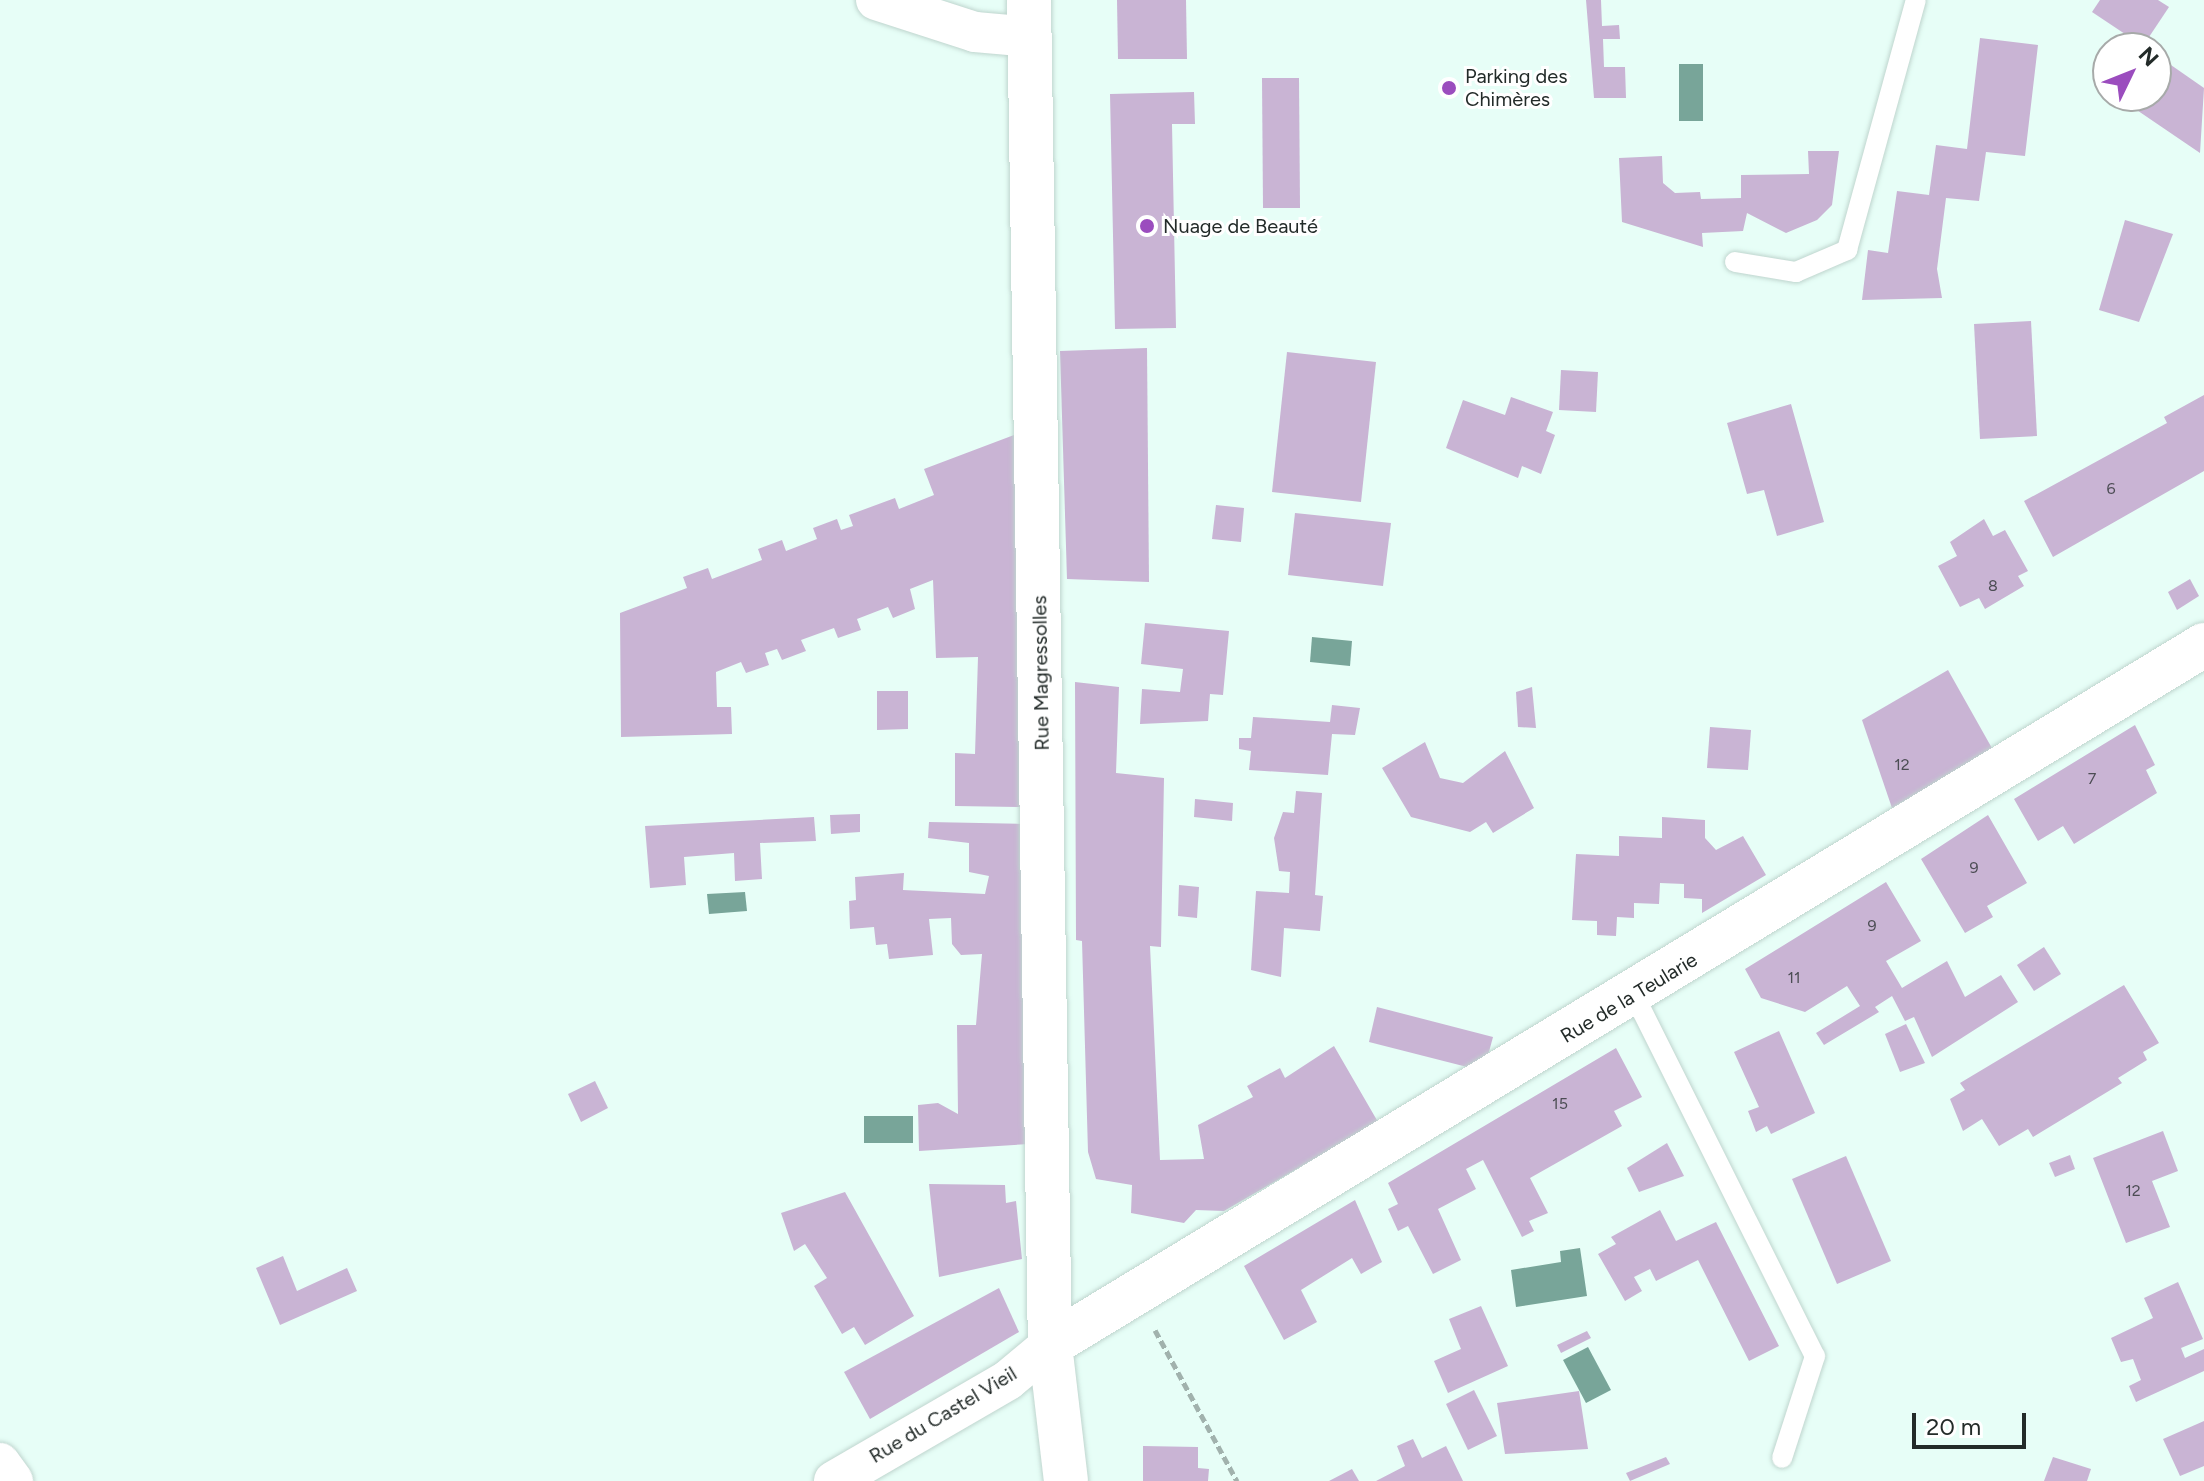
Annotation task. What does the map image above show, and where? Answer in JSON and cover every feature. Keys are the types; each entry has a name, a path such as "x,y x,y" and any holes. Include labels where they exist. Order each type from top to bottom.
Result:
{"street":[{"path":"876,0 975,32 1031,19"},
{"name":"Rue Magressolles","path":"1031,19 1050,1345 1066,1481"},
{"name":"Rue de la Teularie","path":"1050,1345 1634,995 2204,645"},
{"name":"Rue du Castel Vieil","path":"834,1481 1008,1380 1050,1345"},
{"path":"0,1463 13,1481"}],"lane":[{"path":"1735,262 1796,272 1847,250 1916,0"},
{"path":"1634,995 1815,1356 1782,1458"}],"path":[{"path":"1135,1294 1237,1481"}],"shaded area":[{"path":"1679,64 1703,64 1703,121 1679,121"},
{"path":"1312,637 1352,641 1350,666 1310,662"},
{"path":"745,892 747,911 709,914 707,894"},
{"path":"864,1116 913,1116 913,1143 864,1143"},
{"path":"1580,1248 1587,1296 1516,1307 1511,1270 1561,1262 1560,1251"},
{"path":"1588,1347 1611,1390 1586,1403 1563,1360"}],"building":[{"path":"1117,0 1186,0 1187,59 1118,59"},
{"path":"1586,0 1601,0 1602,26 1619,25 1620,39 1603,39 1604,67 1625,67 1626,98 1594,98"},
{"path":"2100,0 2158,0 2169,7 2152,32 2122,32 2092,12"},
{"path":"1980,38 2038,45 2025,156 1986,152 1979,201 1946,198 1937,269 1942,298 1862,300 1868,250 1888,253 1897,191 1929,195 1936,145 1967,149"},
{"path":"2172,66 2204,88 2200,153 2140,112 2172,112"},
{"path":"1262,78 1299,78 1300,208 1263,208"},
{"path":"1194,92 1195,124 1172,124 1176,328 1115,329 1110,94"},
{"path":"1808,151 1839,151 1832,205 1817,220 1786,233 1747,213 1743,231 1702,233 1703,247 1622,222 1619,158 1662,156 1663,183 1675,193 1700,192 1701,199 1741,198 1741,175 1809,174"},
{"path":"2125,220 2173,234 2139,322 2099,310"},
{"path":"2031,321 2037,436 1980,439 1974,324"},
{"path":"1147,348 1149,582 1067,579 1060,351"},
{"path":"1287,352 1376,362 1361,502 1272,492"},
{"path":"1561,370 1598,372 1596,412 1559,410"},
{"path":"2204,395 2204,471 2053,557 2024,501 2167,423 2164,417"},
{"path":"1511,397 1553,412 1546,431 1555,435 1541,474 1522,466 1518,478 1446,448 1463,400 1505,415"},
{"path":"1791,404 1824,522 1777,536 1764,490 1747,494 1727,423"},
{"path":"1019,433 1023,807 955,806 955,753 975,754 978,657 936,658 933,580 910,589 915,609 893,618 888,607 857,619 861,630 838,638 834,628 801,640 806,651 782,660 777,649 765,653 769,665 746,673 741,662 716,672 717,707 731,707 732,734 621,737 620,613 687,588 683,577 708,568 712,579 762,560 758,549 782,540 786,551 817,539 813,528 837,519 841,530 853,526 849,515 895,498 899,509 934,495 924,469"},
{"path":"1216,505 1244,508 1241,542 1212,539"},
{"path":"1295,513 1391,523 1383,586 1288,575"},
{"path":"1984,519 1993,536 2005,530 2028,571 2018,576 2024,586 1985,609 1979,598 1960,607 1938,566 1957,556 1950,542"},
{"path":"2190,579 2199,596 2177,610 2168,592"},
{"path":"1145,623 1229,631 1223,695 1210,694 1208,721 1140,724 1142,689 1180,692 1183,669 1141,664"},
{"path":"1948,670 1993,750 1892,808 1862,720"},
{"path":"1075,682 1119,687 1116,773 1164,778 1161,947 1150,946 1160,1160 1204,1159 1198,1125 1253,1097 1247,1086 1280,1068 1285,1078 1334,1046 1378,1122 1224,1211 1196,1210 1184,1223 1131,1213 1132,1185 1096,1179 1088,1152 1082,941 1076,940"},
{"path":"1532,687 1536,728 1518,727 1516,692"},
{"path":"877,691 908,691 908,729 877,730"},
{"path":"1332,705 1360,708 1355,735 1332,734 1328,775 1249,770 1251,751 1239,749 1239,738 1251,738 1253,717 1330,722"},
{"path":"2135,725 2155,765 2146,770 2157,793 2074,844 2063,826 2038,841 2014,799"},
{"path":"1710,727 1751,730 1748,770 1707,768"},
{"path":"1425,742 1440,778 1463,783 1505,751 1534,808 1493,833 1486,822 1470,832 1411,817 1382,768"},
{"path":"1296,791 1322,793 1315,895 1323,896 1320,931 1284,928 1281,977 1251,970 1256,891 1289,893 1290,872 1279,871 1274,838 1283,812 1294,813"},
{"path":"1195,799 1233,803 1232,821 1194,817"},
{"path":"860,814 860,832 831,834 830,815"},
{"path":"1988,815 2027,883 1987,906 1993,917 1965,933 1921,859"},
{"path":"814,817 816,841 760,843 762,879 735,881 734,853 684,857 686,885 650,888 645,826"},
{"path":"1662,817 1705,820 1705,838 1716,850 1743,836 1766,875 1702,913 1702,899 1684,898 1684,884 1660,883 1659,904 1634,903 1634,918 1617,917 1616,936 1597,935 1597,921 1572,920 1576,854 1619,856 1619,836 1662,838"},
{"path":"929,822 1025,824 1029,1144 919,1151 918,1105 938,1103 958,1114 957,1025 976,1025 982,954 961,955 952,944 951,918 929,919 933,955 889,959 887,944 876,945 874,927 850,929 849,901 856,900 855,877 904,873 903,890 985,894 989,876 969,872 969,843 928,838"},
{"path":"1886,882 1921,941 1886,961 1902,988 1947,961 1965,997 2001,975 2018,1002 1932,1057 1914,1017 1905,1021 1892,996 1875,1007 1879,1012 1824,1045 1816,1033 1860,1006 1847,986 1805,1012 1761,998 1745,969"},
{"path":"1179,885 1199,887 1197,918 1178,916"},
{"path":"2044,947 2061,974 2034,991 2017,965"},
{"path":"2124,985 2159,1043 2143,1052 2147,1060 2118,1078 2122,1083 2033,1137 2028,1129 1999,1146 1982,1119 1963,1131 1950,1099 1965,1090 1960,1083"},
{"path":"1377,1007 1493,1037 1486,1063 1475,1069 1369,1042"},
{"path":"1906,1024 1925,1063 1900,1072 1885,1034"},
{"path":"1779,1031 1815,1113 1771,1134 1767,1126 1756,1132 1748,1111 1759,1107 1734,1052"},
{"path":"1616,1048 1642,1097 1614,1111 1622,1126 1530,1178 1548,1213 1529,1221 1534,1231 1522,1237 1483,1160 1466,1169 1476,1189 1438,1209 1461,1260 1433,1274 1408,1226 1398,1231 1388,1209 1398,1204 1388,1183"},
{"path":"595,1081 608,1108 581,1122 568,1094"},
{"path":"2163,1131 2178,1171 2152,1181 2170,1227 2126,1243 2093,1158"},
{"path":"1667,1143 1684,1176 1639,1192 1627,1168"},
{"path":"2070,1155 2075,1169 2055,1177 2049,1163"},
{"path":"1846,1156 1891,1261 1837,1284 1792,1179"},
{"path":"929,1184 1005,1185 1006,1203 1016,1201 1022,1259 939,1277"},
{"path":"845,1192 914,1316 865,1345 854,1327 842,1334 814,1286 827,1278 805,1244 794,1251 781,1213"},
{"path":"1355,1200 1382,1262 1361,1274 1352,1258 1301,1290 1317,1322 1284,1340 1244,1266"},
{"path":"1660,1210 1676,1241 1716,1222 1779,1346 1749,1361 1698,1260 1656,1281 1650,1269 1634,1277 1642,1291 1625,1301 1598,1254 1616,1244 1611,1237"},
{"path":"283,1256 297,1291 347,1268 357,1291 280,1325 256,1268"},
{"path":"2178,1282 2203,1339 2181,1348 2185,1358 2204,1349 2204,1371 2136,1402 2129,1386 2141,1380 2133,1359 2121,1362 2111,1338 2153,1318 2144,1298"},
{"path":"999,1288 1019,1332 870,1419 844,1372"},
{"path":"1481,1306 1508,1366 1448,1393 1434,1361 1461,1349 1449,1319"},
{"path":"1587,1331 1591,1338 1561,1353 1557,1345"},
{"path":"1474,1390 1497,1436 1468,1450 1446,1404"},
{"path":"1579,1391 1588,1449 1505,1454 1497,1403"},
{"path":"2204,1421 2204,1466 2180,1476 2163,1439"},
{"path":"1413,1439 1422,1458 1446,1446 1463,1481 1376,1481 1405,1466 1397,1446"},
{"path":"1143,1446 1198,1447 1198,1468 1209,1469 1208,1481 1143,1481"},
{"path":"1666,1457 1670,1464 1630,1481 1626,1473"},
{"path":"2053,1457 2091,1469 2087,1481 2044,1481"},
{"path":"1352,1469 1359,1481 1329,1481"}],"place":[{"name":"Parking des Chimères","path":"1449,88"},
{"name":"Nuage de Beauté","path":"1147,226"}]}
